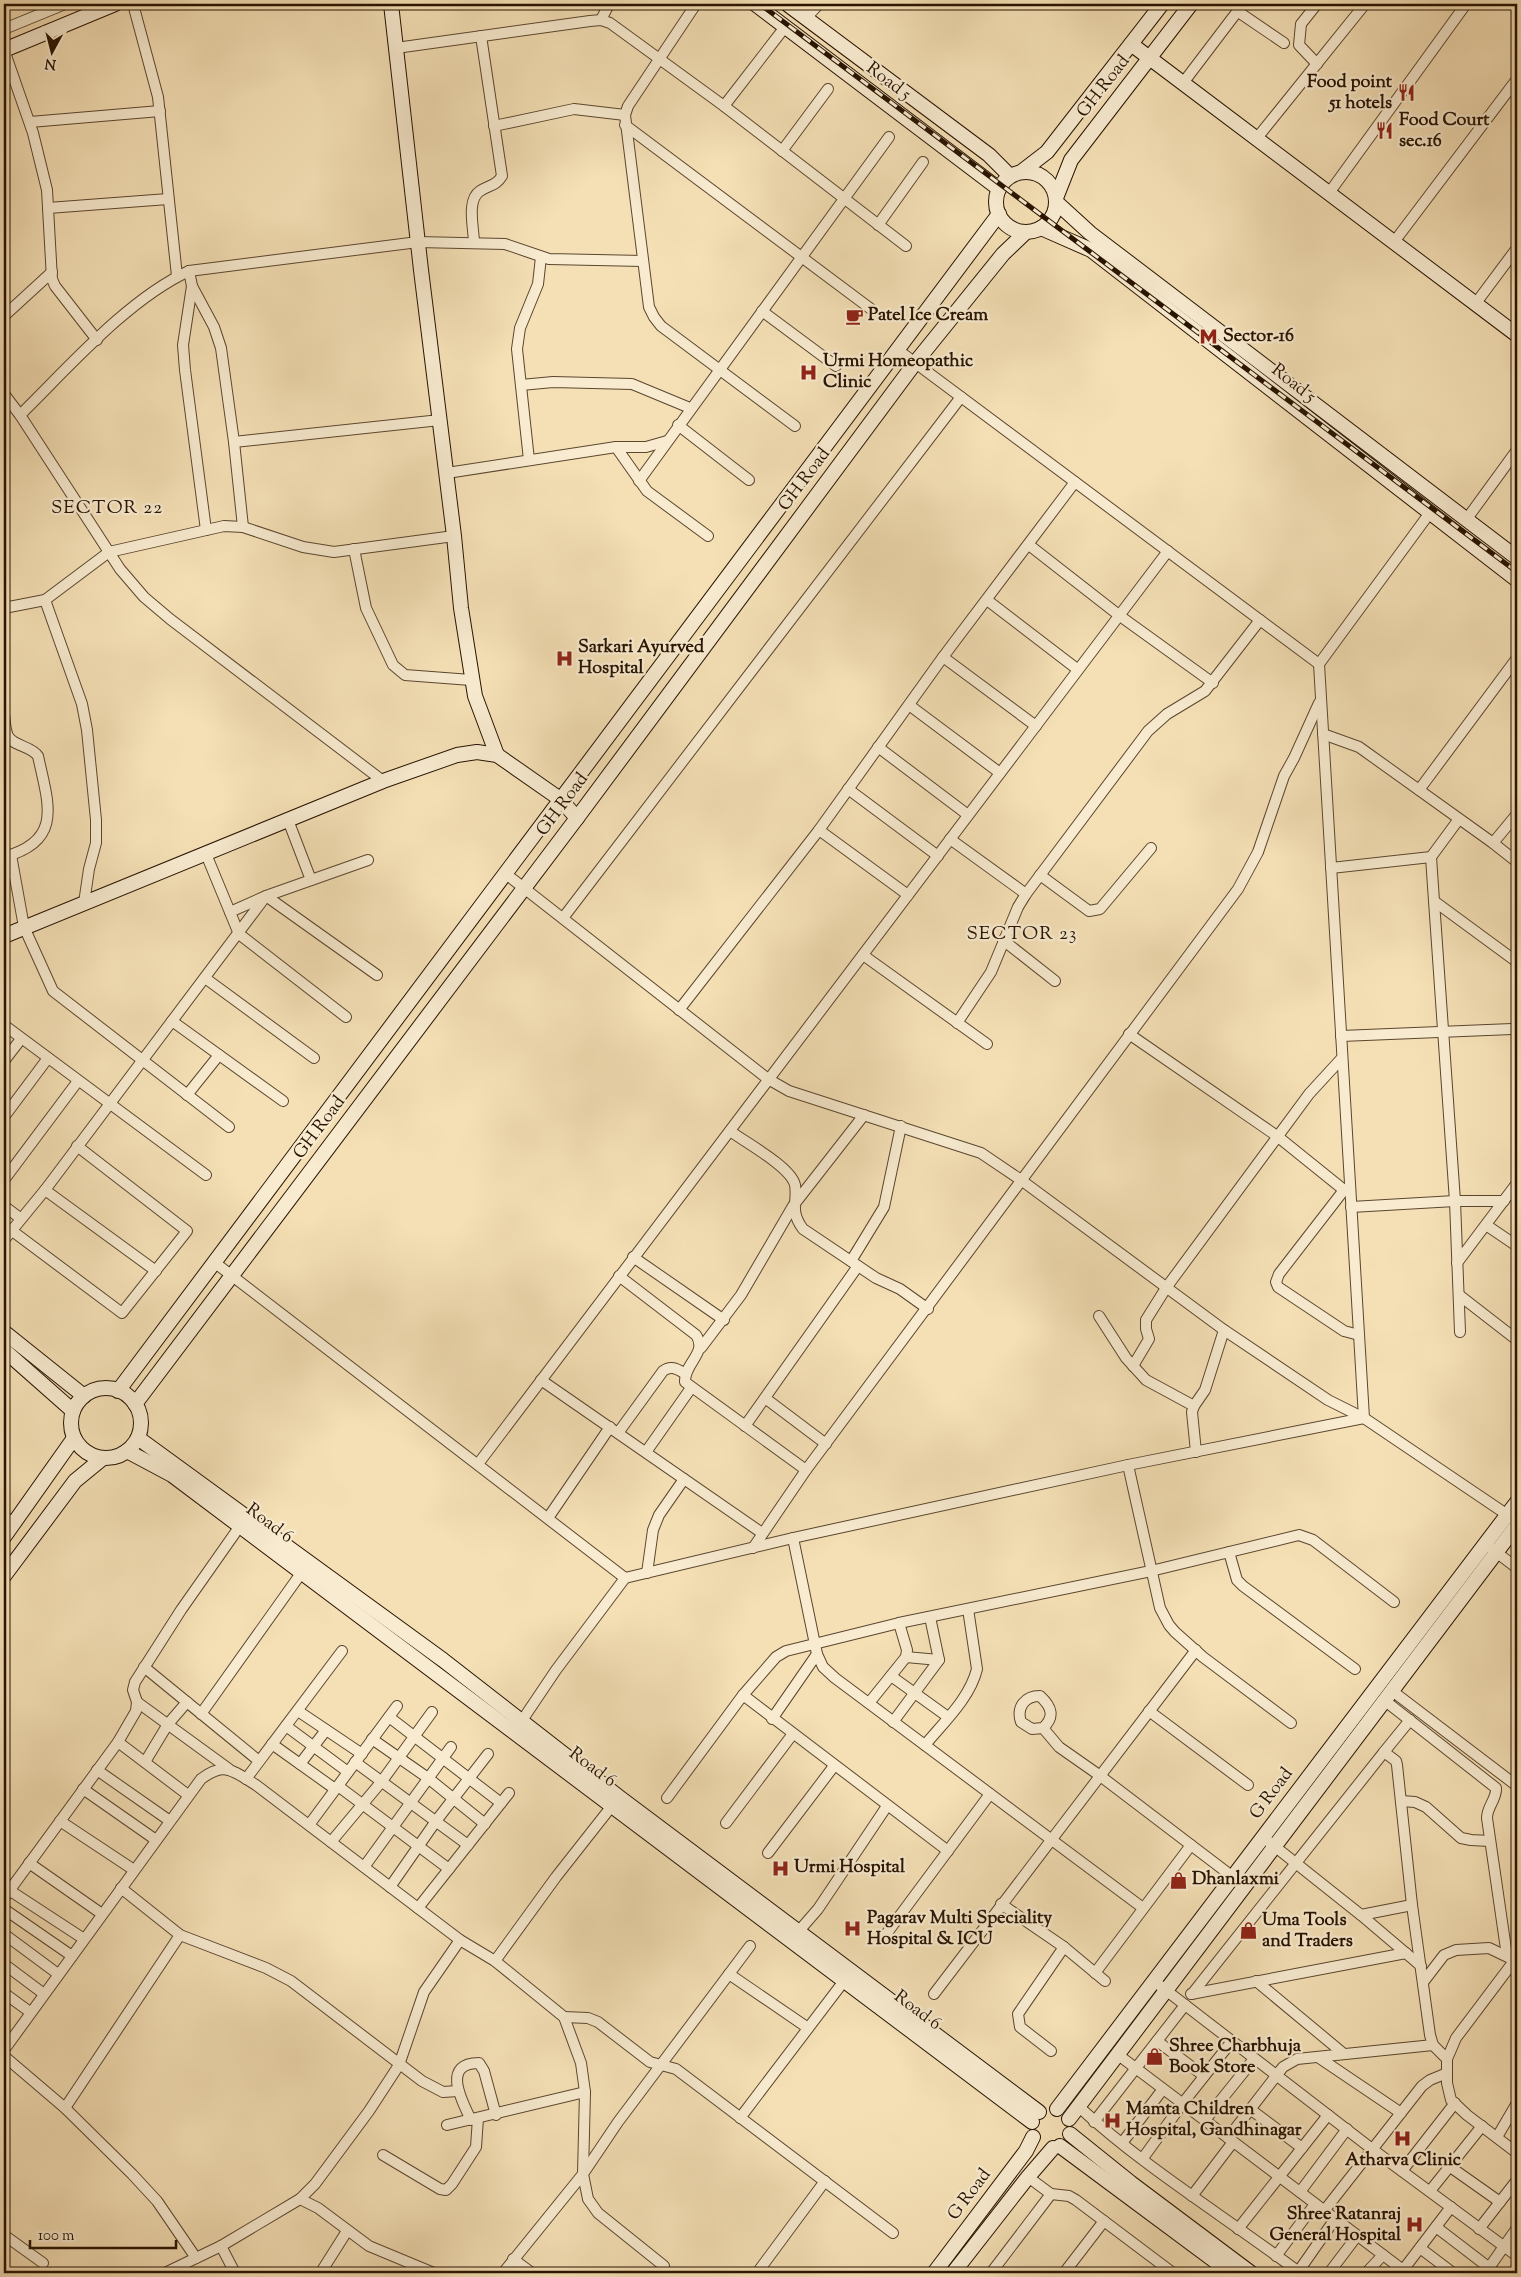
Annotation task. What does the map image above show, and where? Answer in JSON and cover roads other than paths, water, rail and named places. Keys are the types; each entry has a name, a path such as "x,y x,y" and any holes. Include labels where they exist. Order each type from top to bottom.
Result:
{"street":[{"path":"4,29 65,4"},
{"path":"97,340 55,286 52,272 47,190 30,122 4,50 115,4"},
{"path":"134,4 158,97 177,276"},
{"path":"391,4 471,680 497,755"},
{"path":"602,20 609,4"},
{"path":"696,4 628,106 625,120 649,307 654,317 719,370 795,426"},
{"name":"Road 5","path":"755,4 999,189"},
{"name":"Road 5","path":"787,4 1016,174"},
{"path":"806,18 819,4"},
{"name":"GH Road","path":"1016,174 1046,152 1162,4"},
{"name":"GH Road","path":"1056,200 1071,160 1191,4"},
{"path":"1316,64 1298,45 1301,24 1317,4"},
{"path":"1257,138 1365,4"},
{"path":"1329,193 1466,4"},
{"path":"1183,82 1240,7 1284,43"},
{"path":"396,48 602,20 724,106 906,246"},
{"path":"724,106 785,27"},
{"path":"474,243 472,203 480,191 497,183 502,176 481,36"},
{"path":"1131,44 1517,334"},
{"path":"1394,242 1517,79"},
{"path":"782,151 828,89"},
{"path":"494,126 574,109 625,120 870,309"},
{"path":"30,122 160,111"},
{"path":"639,480 889,137"},
{"path":"878,225 923,162"},
{"path":"1031,172 1048,181 1056,200 1052,217 1041,228 1026,232 1010,227 999,214 996,206 999,189 1016,174 1031,172"},
{"path":"48,208 168,199"},
{"name":"Road 5","path":"1056,200 1090,233 1517,558"},
{"name":"GH Road","path":"118,1391 999,214"},
{"name":"Road 5","path":"1041,228 1091,250 1429,514 1517,580"},
{"name":"GH Road","path":"135,1404 523,887 577,818 915,363 1004,254 1026,232"},
{"path":"20,415 97,340 161,285 189,271 418,242 505,244 549,259 643,262"},
{"path":"1476,303 1517,248"},
{"path":"528,460 517,349 519,335 538,284 541,257"},
{"path":"189,271 192,286 214,327 221,348 243,527"},
{"path":"4,316 52,272"},
{"path":"192,286 183,346 206,530"},
{"path":"762,311 836,366"},
{"path":"898,350 1318,664"},
{"path":"521,385 554,382 632,384 641,386 690,408"},
{"path":"4,394 20,415 120,569 144,597 170,619 384,782"},
{"path":"563,918 961,397"},
{"path":"234,442 440,420"},
{"path":"678,425 749,480"},
{"path":"447,473 616,447 646,447 667,440"},
{"path":"616,447 647,491 708,536"},
{"path":"1466,520 1517,450"},
{"path":"679,1010 819,830 943,657 1075,482"},
{"path":"1364,1418 1352,1207 1347,1191 1341,1036 1318,664 1429,514"},
{"path":"4,608 45,600 109,552 224,526 243,527 303,547 334,552 454,536"},
{"path":"1028,546 1212,683"},
{"path":"354,549 366,608 393,665 406,675 471,680"},
{"path":"478,1464 1036,726 1077,668 1120,616 1168,551"},
{"path":"45,600 82,704 87,730 96,820 96,843 89,868 84,903"},
{"path":"986,600 1077,668"},
{"path":"957,1023 991,972 1003,940 1026,894 1040,875 1155,723 1198,696 1212,683 1260,620"},
{"path":"943,657 1036,726"},
{"path":"1419,790 1517,658"},
{"path":"752,1548 806,1470 928,1309 1021,1180 1238,889 1252,866 1284,776 1321,700"},
{"path":"909,705 1000,773"},
{"path":"4,715 8,736 12,741 35,751 38,756 48,804 48,821 43,835 32,844 7,856 24,927 53,991 229,1127"},
{"path":"1323,734 1359,747 1517,862"},
{"path":"878,747 968,815"},
{"path":"4,936 288,820 458,755 477,752 497,755 560,799 577,818"},
{"path":"848,789 938,856"},
{"path":"1493,844 1516,818"},
{"path":"1459,819 1431,857 1455,1201 1460,1332"},
{"path":"288,820 311,880"},
{"path":"819,830 908,895"},
{"path":"950,839 1026,894"},
{"path":"1040,875 1089,911 1095,911 1100,909 1150,848"},
{"path":"206,854 239,934 346,1017"},
{"path":"1331,868 1431,857"},
{"path":"230,912 266,896 368,860"},
{"path":"506,874 768,1079 789,1091 981,1153 1021,1180 1224,1330 1328,1400 1364,1418 1514,1520"},
{"path":"4,1240 239,934 266,896"},
{"path":"266,896 377,975"},
{"path":"1434,901 1517,962"},
{"path":"1003,940 1055,981"},
{"path":"863,955 987,1044"},
{"path":"205,978 314,1058"},
{"path":"172,1021 283,1101"},
{"path":"4,1025 78,1081 110,1102 206,1176"},
{"path":"1341,1036 1512,1029"},
{"path":"1130,1034 1277,1136 1347,1191"},
{"path":"4,1062 21,1039"},
{"path":"187,1095 219,1055"},
{"path":"4,1118 48,1058"},
{"path":"1133,1366 1149,1339 1146,1320 1166,1288 1309,1094 1342,1058"},
{"path":"4,1180 78,1081"},
{"path":"806,1470 691,1388 685,1382 684,1373 741,1294 793,1206 864,1115"},
{"path":"745,1426 855,1263 884,1207 901,1126"},
{"path":"730,1131 789,1173 795,1187 793,1206 798,1223 803,1229 855,1263 900,1289 928,1309"},
{"path":"11,1230 122,1313 156,1271 187,1231 77,1146"},
{"path":"1457,1263 1517,1183"},
{"path":"44,1190 156,1271"},
{"path":"1347,1191 1279,1274 1276,1282 1278,1287 1336,1326 1359,1335"},
{"path":"1352,1207 1455,1201 1504,1201"},
{"path":"4,1206 20,1218"},
{"path":"1486,1224 1517,1246"},
{"path":"633,1257 724,1320"},
{"path":"214,1262 625,1578"},
{"path":"619,1276 696,1335 701,1348"},
{"path":"1459,1295 1517,1340"},
{"path":"1099,1316 1133,1366 1156,1387 1194,1406"},
{"path":"1196,1452 1192,1420 1194,1406 1205,1390 1224,1330"},
{"path":"4,1332 84,1396"},
{"path":"4,1350 73,1411"},
{"path":"548,1518 614,1430 663,1371 667,1368 674,1368 684,1373"},
{"path":"541,1380 762,1533"},
{"path":"646,1452 691,1388"},
{"path":"106,1389 118,1391 135,1404 141,1421 138,1438 127,1452 119,1456 103,1458 91,1455 81,1448 74,1438 71,1420 73,1411 84,1396 94,1390 106,1389"},
{"path":"765,1398 826,1444"},
{"path":"518,1726 556,1670 625,1578 793,1538 1128,1465 1364,1418"},
{"path":"4,1537 8,1520 74,1438"},
{"name":"Road 6","path":"138,1438 443,1660 518,1726"},
{"name":"Road 6","path":"127,1452 172,1475 302,1572 518,1726 844,1981 1035,2117"},
{"path":"4,1576 75,1481 103,1458"},
{"path":"1128,1465 1160,1608 1169,1625 1196,1650 1291,1723"},
{"path":"647,1572 653,1530 659,1515 684,1479"},
{"name":"G Road","path":"1057,2109 1165,1989 1233,1877 1514,1520 1517,1502"},
{"path":"84,1940 6,1894 118,1742 136,1711 137,1702 133,1690 135,1682 181,1610 240,1526"},
{"path":"666,1798 743,1696 776,1657 786,1651 816,1650 899,1623 1151,1571 1299,1535 1306,1536 1394,1602"},
{"path":"793,1538 816,1650 823,1667 893,1722 1143,1908"},
{"path":"1491,1548 1517,1568"},
{"name":"G Road","path":"1069,2119 1387,1695 1491,1548"},
{"path":"1229,1552 1237,1580 1243,1586 1355,1669"},
{"path":"201,1714 302,1572"},
{"path":"925,1745 970,1690 977,1669 968,1609"},
{"path":"893,1722 916,1694 939,1660 930,1617"},
{"path":"869,1703 906,1657 907,1650 899,1623"},
{"path":"772,1719 816,1650"},
{"path":"934,1994 1050,1839 1196,1650"},
{"path":"246,1779 342,1652"},
{"path":"906,1657 939,1660"},
{"path":"144,1667 259,1761"},
{"path":"891,1676 948,1717"},
{"path":"1387,1695 1410,1720 1494,1784 1496,1792 1487,1811 1490,1841 1513,1958 1508,1969 1456,2038 1447,2059 1447,2073 1451,2100 1517,2153"},
{"path":"1387,1695 1517,1786"},
{"path":"743,1696 948,1851"},
{"path":"137,1702 309,1825 460,1940 495,1961 564,2016 581,2063 585,2092 582,2174 588,2199 598,2213 664,2266"},
{"path":"145,1762 168,1724 186,1702"},
{"path":"309,1825 398,1706"},
{"path":"298,1711 326,1730 382,1781 468,1845"},
{"path":"1149,1711 1248,1785"},
{"path":"331,1842 382,1781 432,1712"},
{"path":"389,1717 502,1803"},
{"path":"1192,1994 1410,1720"},
{"path":"286,1726 348,1772"},
{"path":"1043,1728 1059,1747 1099,1775 1233,1877"},
{"path":"300,1764 326,1730"},
{"path":"726,1823 792,1734"},
{"path":"372,1739 428,1778 484,1824"},
{"path":"118,1742 188,1795"},
{"path":"272,1744 336,1788 363,1804 449,1869"},
{"path":"364,1866 451,1747"},
{"path":"1384,1752 1396,1761 1412,1905 1422,1966 1430,2035 1434,2045 1447,2059"},
{"path":"390,1887 436,1821 488,1754"},
{"path":"768,1853 834,1766"},
{"path":"4,2050 188,1795 209,1772 217,1769 229,1769"},
{"path":"97,1770 170,1821"},
{"path":"83,1789 156,1840"},
{"path":"418,1908 509,1793"},
{"path":"884,1937 990,1794"},
{"path":"1401,1801 1415,1802 1426,1807 1462,1838 1490,1841"},
{"path":"495,1961 556,1877 615,1802"},
{"name":"Road 6","path":"615,1802 798,1932 1035,2117"},
{"path":"798,1932 818,1909 887,1806"},
{"path":"60,1821 134,1870"},
{"path":"1263,1837 1422,1966"},
{"path":"1095,1973 1191,1845"},
{"path":"29,1863 102,1914"},
{"path":"121,1888 180,1936 279,1974 422,2082 443,2092 458,2091"},
{"path":"1001,1904 1064,1948 1104,1981"},
{"path":"1361,1915 1412,1905"},
{"path":"4,1910 72,1956"},
{"path":"4,1934 58,1974"},
{"path":"65,2108 180,1936"},
{"path":"165,2273 221,2246 300,2199 314,2184 369,2112 399,2066 424,1992 460,1940"},
{"path":"503,2273 582,2174 750,1946"},
{"path":"1051,2051 1020,2027 1018,2014 1064,1948"},
{"path":"1424,1981 1444,1955 1449,1952 1489,1948 1513,1958"},
{"path":"1165,1989 1192,1994 1406,1953"},
{"path":"4,1964 44,1994"},
{"path":"1508,1969 1517,1975"},
{"path":"729,1974 808,2028"},
{"path":"740,2118 844,1981"},
{"path":"1256,1981 1344,2054"},
{"path":"1165,1989 1372,2149 1517,2256"},
{"path":"4,1993 30,2012"},
{"path":"1094,2122 1185,2005"},
{"path":"564,2016 588,2018 598,2022 650,2062 676,2069 893,2233"},
{"path":"1157,2041 1204,2076"},
{"path":"1143,2158 1232,2041"},
{"path":"1192,2196 1250,2109 1288,2063 1318,2057 1434,2045"},
{"path":"1117,2054 1405,2272 1420,2248 1451,2207"},
{"path":"4,2056 65,2108 157,2201 196,2258"},
{"path":"1318,2057 1400,2113"},
{"path":"1205,2120 1254,2059"},
{"path":"384,2155 440,2189 446,2190 476,2147 474,2119 458,2091 456,2080 464,2067 472,2063 479,2063 484,2071 496,2115"},
{"path":"1324,2211 1422,2086 1430,2080 1447,2073"},
{"path":"1122,2143 1163,2089"},
{"path":"447,2125 496,2115 585,2092"},
{"path":"1402,2171 1455,2103"},
{"path":"1496,2137 1517,2103"},
{"path":"1078,2106 1094,2122 1192,2196 1299,2272 1335,2219"},
{"path":"1056,2147 1066,2141 1070,2134 1069,2119 1057,2109 1049,2108 1035,2117 1031,2130 1033,2137 1038,2143 1056,2147 1231,2273"},
{"path":"1250,2109 1302,2148"},
{"path":"1238,2229 1328,2114"},
{"path":"1430,2191 1482,2126"},
{"path":"1300,2192 1347,2130"},
{"path":"1070,2134 1131,2184 1251,2273"},
{"name":"G Road","path":"934,2273 1026,2151 1033,2137"},
{"name":"G Road","path":"953,2273 1028,2177 1056,2147"},
{"path":"1449,2166 1500,2202"},
{"path":"1028,2177 1051,2194 1069,2196 1174,2273"},
{"path":"1479,2229 1517,2180"},
{"path":"757,2273 825,2181"},
{"path":"991,2273 1051,2194"},
{"path":"300,2199 318,2208 369,2246 434,2273"},
{"path":"1276,2256 1315,2204"},
{"path":"1068,2272 1104,2221"},
{"path":"1436,2227 1490,2272 1503,2246 1517,2228"},
{"path":"323,2269 347,2231"},
{"path":"4,2235 43,2262"},
{"path":"1329,2273 1357,2236"},
{"path":"221,2246 234,2273"},
{"path":"1420,2248 1452,2273"},
{"path":"1366,2273 1383,2255"},
{"path":"513,2259 532,2273"}],"railway":[{"path":"760,4 1517,572"}],"place":[{"name":"Food point 51 hotels","path":"1406,93"},
{"name":"Food Court sec.16","path":"1385,131"},
{"name":"Patel Ice Cream","path":"854,316"},
{"name":"Sector-16","path":"1209,337"},
{"name":"Urmi Homeopathic Clinic","path":"809,372"},
{"name":"Sarkari Ayurved Hospital","path":"564,658"},
{"name":"Urmi Hospital","path":"780,1868"},
{"name":"Dhanlaxmi","path":"1178,1880"},
{"name":"Pagarav Multi Speciality Hospital & ICU","path":"853,1929"},
{"name":"Uma Tools and Traders","path":"1248,1931"},
{"name":"Shree Charbhuja Book Store","path":"1155,2057"},
{"name":"Mamta Children Hospital, Gandhinagar","path":"1112,2120"},
{"name":"Atharva Clinic","path":"1403,2138"},
{"name":"Shree Ratanraj General Hospital","path":"1415,2225"}],"district":[{"name":"SECTOR 22","path":"107,508"},
{"name":"SECTOR 23","path":"1022,934"}]}
